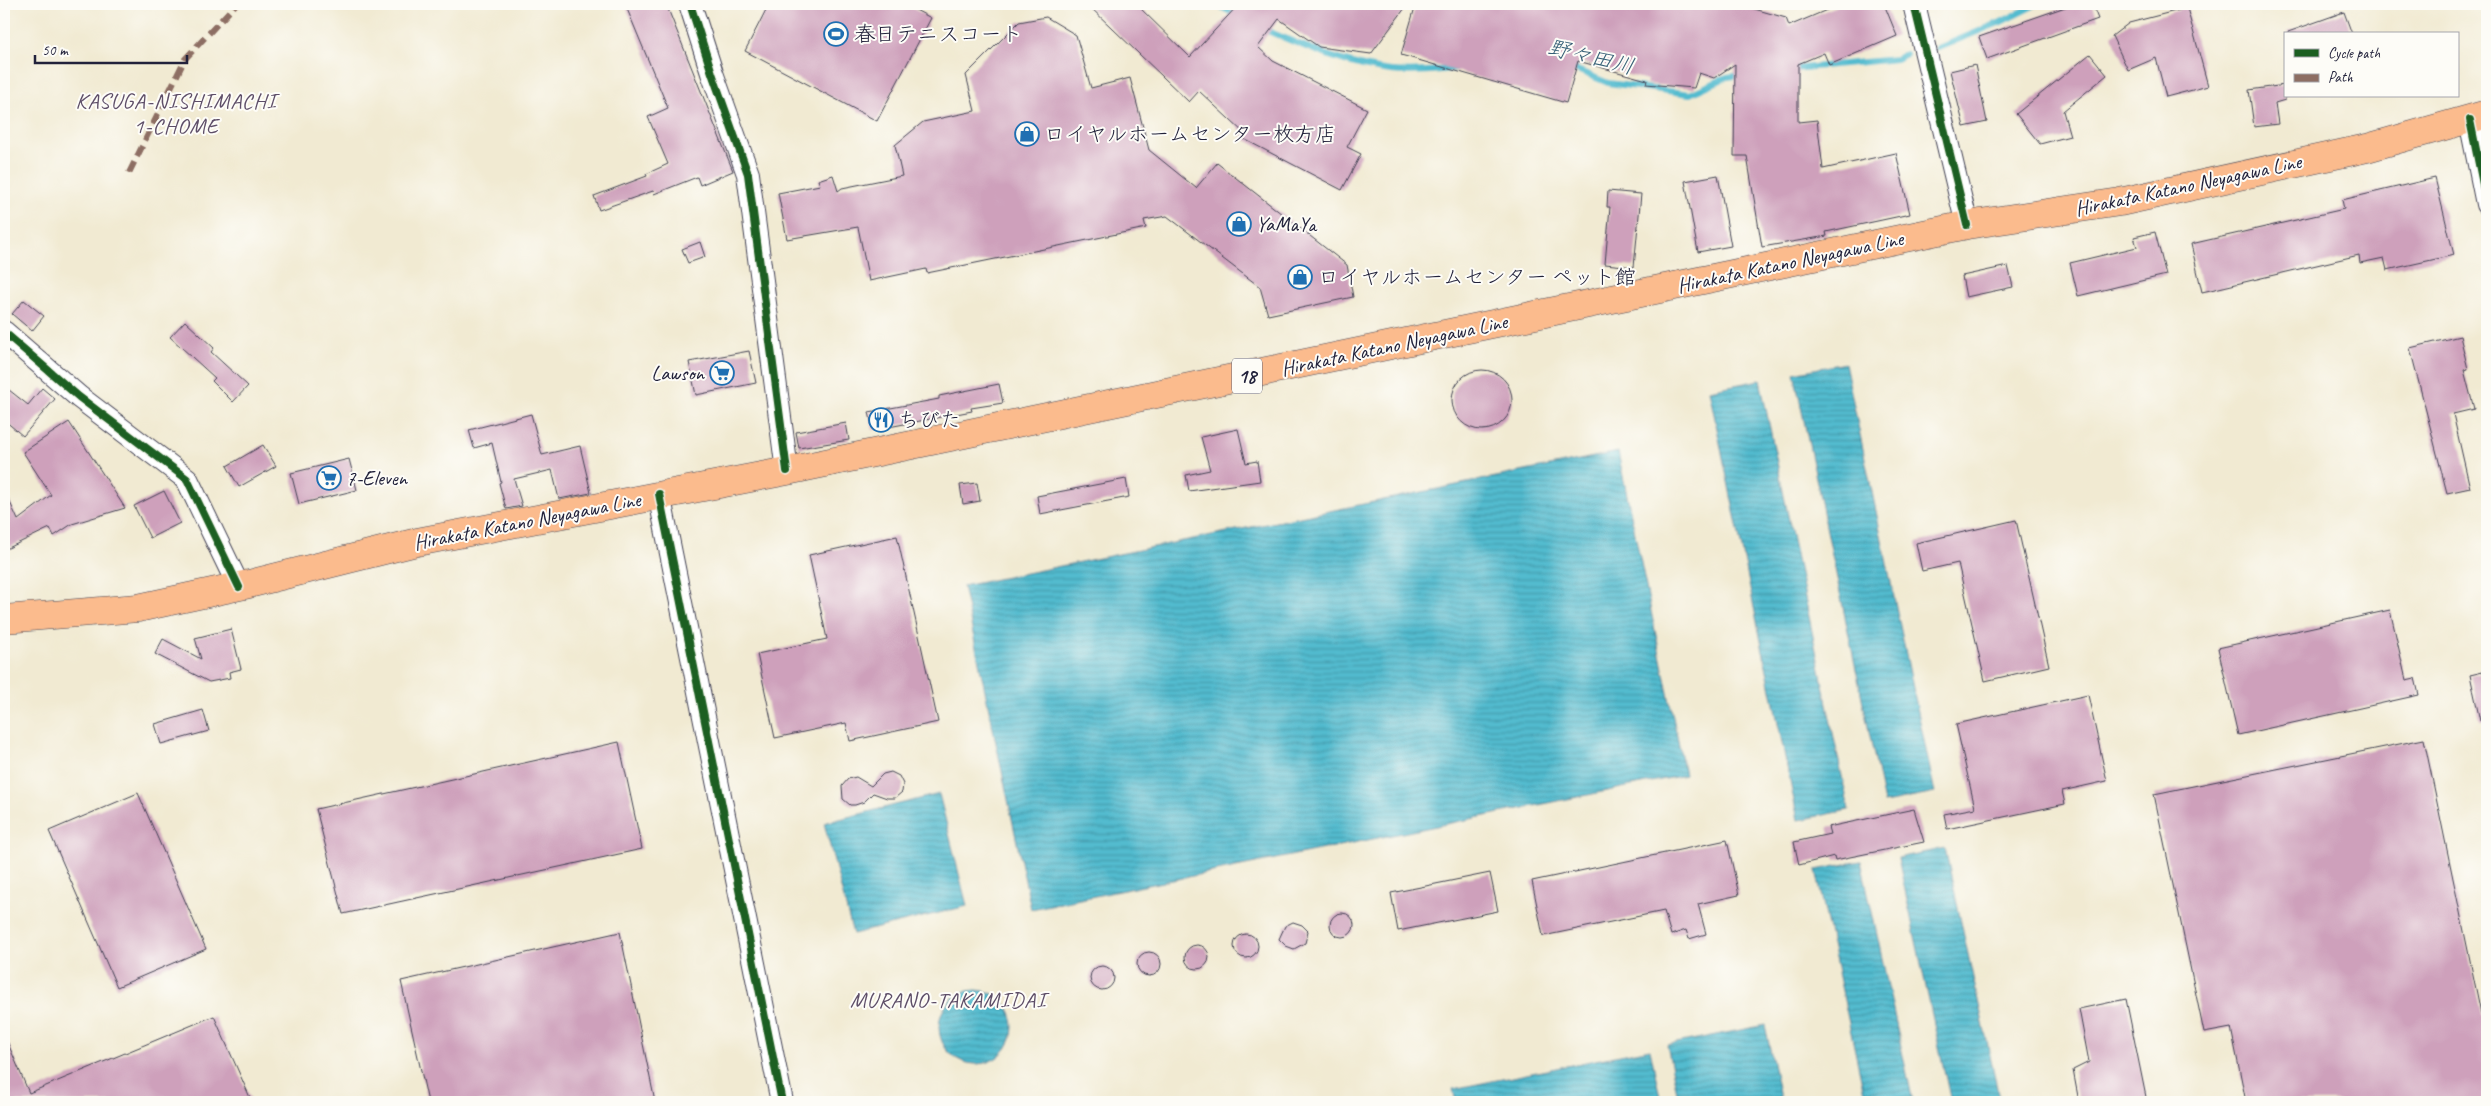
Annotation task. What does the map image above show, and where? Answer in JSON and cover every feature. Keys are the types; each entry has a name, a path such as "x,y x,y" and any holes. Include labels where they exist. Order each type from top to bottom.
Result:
{"main road":[{"name":"Hirakata Katano Neyagawa Line","path":"4,619 138,608 239,587 418,542 659,494 787,471 1967,225 2120,202 2367,148 2479,117"}],"street":[{"path":"690,4 748,174 787,471"},
{"path":"1914,4 1967,225"},
{"path":"2479,117 2487,204"},
{"path":"4,332 79,397 187,479 239,587"},
{"path":"659,494 782,1102"}],"water":[{"path":"1845,363 1935,793 1884,803 1794,373"},
{"path":"1760,380 1849,810 1798,820 1709,390"},
{"path":"1618,452 1685,775 1031,909 963,586"},
{"path":"939,794 967,906 853,934 824,823"},
{"path":"1945,848 2000,1102 1951,1102 1898,858"},
{"path":"1861,861 1913,1102 1866,1102 1816,870"},
{"path":"976,990 990,993 1002,1001 1010,1013 1013,1027 1010,1041 1002,1053 990,1061 976,1064 962,1061 950,1053 942,1041 939,1027 942,1013 950,1001 962,993"},
{"path":"1765,1025 1781,1102 1679,1102 1667,1045"},
{"path":"1650,1049 1661,1102 1456,1102 1453,1089"}],"building":[{"path":"625,4 666,4 733,171 700,185 697,177 654,194 653,191 599,210 594,196 647,176 646,174 668,164 648,117 668,108"},
{"path":"769,4 904,4 931,18 877,121 745,51"},
{"path":"1087,4 1136,4 1190,57 1239,4 1408,4 1371,54 1319,47 1279,19 1258,47 1273,61 1367,109 1347,147 1361,154 1342,190 1242,138 1244,133 1199,91 1189,102"},
{"path":"1416,4 1737,4 1786,18 1789,26 1841,4 1884,4 1897,36 1829,65 1824,53 1798,64 1798,122 1817,120 1823,169 1896,153 1910,214 1826,232 1827,236 1762,247 1747,156 1734,156 1735,64 1714,78 1699,73 1694,88 1646,84 1647,80 1578,61 1566,103 1401,55"},
{"path":"2074,4 2092,4 2098,19 1987,59 1979,37"},
{"path":"2187,8 2208,86 2166,97 2156,58 2128,70 2112,36 2129,23"},
{"path":"2344,12 2351,32 2288,32"},
{"name":"ロイヤルホームセンター枚方店","path":"1046,17 1076,35 1091,88 1130,78 1149,150 1196,188 1217,163 1347,265 1353,297 1268,315 1260,287 1167,216 1144,220 1146,228 927,273 926,269 869,281 858,227 787,239 778,193 820,185 818,180 833,175 838,191 842,188 902,176 895,145 923,122 975,111 966,75 1019,22"},
{"path":"2090,54 2107,75 2063,111 2070,136 2040,144 2016,114"},
{"path":"1975,65 1987,122 1964,127 1950,71"},
{"path":"2284,85 2285,100 2275,103 2278,124 2254,127 2249,90"},
{"path":"1718,175 1731,246 1698,252 1685,181"},
{"path":"2435,178 2454,255 2387,270 2384,258 2360,263 2359,255 2202,292 2191,244 2344,209 2342,200"},
{"path":"1608,191 1641,194 1634,267 1605,264 1610,207 1607,207"},
{"path":"2155,232 2166,275 2078,296 2070,263 2137,247 2134,237"},
{"path":"700,242 705,257 688,263 682,249"},
{"path":"2008,266 2013,287 1966,297 1962,276"},
{"path":"24,300 44,316 32,331 12,314"},
{"path":"185,321 214,348 211,352 248,386 233,402 212,381 215,378 170,337"},
{"path":"2460,336 2468,369 2464,370 2474,409 2453,414 2470,488 2447,493 2410,348"},
{"name":"Lawson","path":"749,351 756,383 696,395 689,362"},
{"path":"1482,370 1499,375 1507,383 1512,400 1507,417 1499,425 1482,430 1465,425 1457,417 1452,400 1457,383 1465,375"},
{"path":"999,384 1003,403 971,408 972,411 873,430 869,412 939,399 939,396"},
{"path":"4,386 28,405 42,388 55,399 23,436 4,420"},
{"path":"531,414 542,455 580,446 591,493 559,499 552,470 514,479 522,506 506,509 492,443 474,448 469,430"},
{"path":"69,422 125,508 72,524 54,536 50,528 4,550 4,489 18,520 51,495 23,452"},
{"path":"846,423 849,440 799,448 796,432"},
{"path":"1238,429 1246,463 1257,461 1260,481 1189,491 1186,475 1210,470 1201,437"},
{"path":"263,445 276,466 239,487 227,466"},
{"path":"349,459 357,490 299,504 291,473"},
{"path":"1126,479 1129,497 1040,514 1037,496"},
{"path":"977,483 980,501 963,504 960,485"},
{"path":"164,491 180,523 150,538 134,506"},
{"path":"2016,520 2049,666 1985,681 1958,563 1922,571 1916,543"},
{"path":"897,536 938,722 850,741 846,723 775,738 757,654 827,639 809,555"},
{"path":"2390,610 2406,680 2415,678 2419,695 2238,735 2218,648"},
{"path":"231,629 241,669 229,672 230,678 209,682 155,654 163,639 201,659 195,638"},
{"path":"2487,671 2487,721 2480,721 2470,675"},
{"path":"2088,695 2107,781 2062,791 2065,804 1947,829 1944,814 1975,808 1956,724"},
{"path":"203,710 209,731 161,744 155,724"},
{"path":"2424,739 2487,1042 2487,1102 2246,1102 2231,1028 2204,1033 2154,794"},
{"path":"619,742 642,849 343,914 316,809"},
{"path":"891,772 899,776 903,784 902,792 895,798 887,798 873,793 864,802 855,805 850,805 843,799 842,786 848,779 856,777 871,786 883,774"},
{"path":"138,793 206,949 117,987 49,831"},
{"path":"1914,809 1924,842 1835,860 1834,856 1799,865 1794,842 1830,834 1828,827"},
{"path":"1727,840 1739,895 1698,904 1706,934 1689,939 1686,930 1671,935 1664,911 1543,936 1532,881"},
{"path":"1490,873 1498,911 1398,931 1391,893"},
{"path":"1342,913 1347,914 1353,920 1353,930 1347,936 1342,937 1337,936 1331,930 1330,925 1331,920 1337,914"},
{"path":"1293,922 1302,925 1308,931 1305,943 1294,949 1286,946 1279,939 1285,926"},
{"path":"620,932 655,1102 428,1102 401,981"},
{"path":"1246,934 1255,937 1258,946 1255,955 1246,958 1237,955 1234,946 1237,937"},
{"path":"1197,945 1205,949 1209,957 1205,965 1197,969 1189,965 1185,957 1189,949"},
{"path":"1149,952 1158,955 1161,964 1158,973 1149,976 1140,973 1137,964 1140,955"},
{"path":"1102,966 1111,969 1114,978 1111,987 1102,990 1093,987 1090,978 1093,969"},
{"path":"2126,999 2147,1102 2079,1102 2073,1070 2089,1062 2079,1009"},
{"path":"214,1016 252,1102 4,1102 4,1034 29,1093"}],"waterway":[{"name":"野々田川","path":"1216,4 1238,16"},
{"name":"野々田川","path":"1938,48 2001,22 2037,4"},
{"name":"野々田川","path":"1263,29 1358,65 1407,72 1456,68"},
{"name":"野々田川","path":"1792,69 1896,59 1906,54"},
{"name":"野々田川","path":"1570,67 1608,83 1690,94 1727,77 1742,75"}],"marked path":[{"path":"129,173 185,59 236,4"}],"cycle path":[{"path":"690,4 748,174 787,471"},
{"path":"1914,4 1967,225"},
{"path":"2470,120 2487,204"},
{"path":"4,332 79,397 187,479 239,587"},
{"path":"659,494 782,1102"}],"place":[{"name":"春日テニスコート","path":"836,34"},
{"name":"ロイヤルホームセンター枚方店","path":"1027,134"},
{"name":"YaMaYa","path":"1239,224"},
{"name":"ロイヤルホームセンター ペット館","path":"1300,277"},
{"name":"Lawson","path":"722,373"},
{"name":"ちびた","path":"881,420"},
{"name":"7-Eleven","path":"329,478"}],"district":[{"name":"KASUGA-NISHIMACHI 1-CHOME","path":"176,114"},
{"name":"MURANO-TAKAMIDAI","path":"948,1000"}]}
